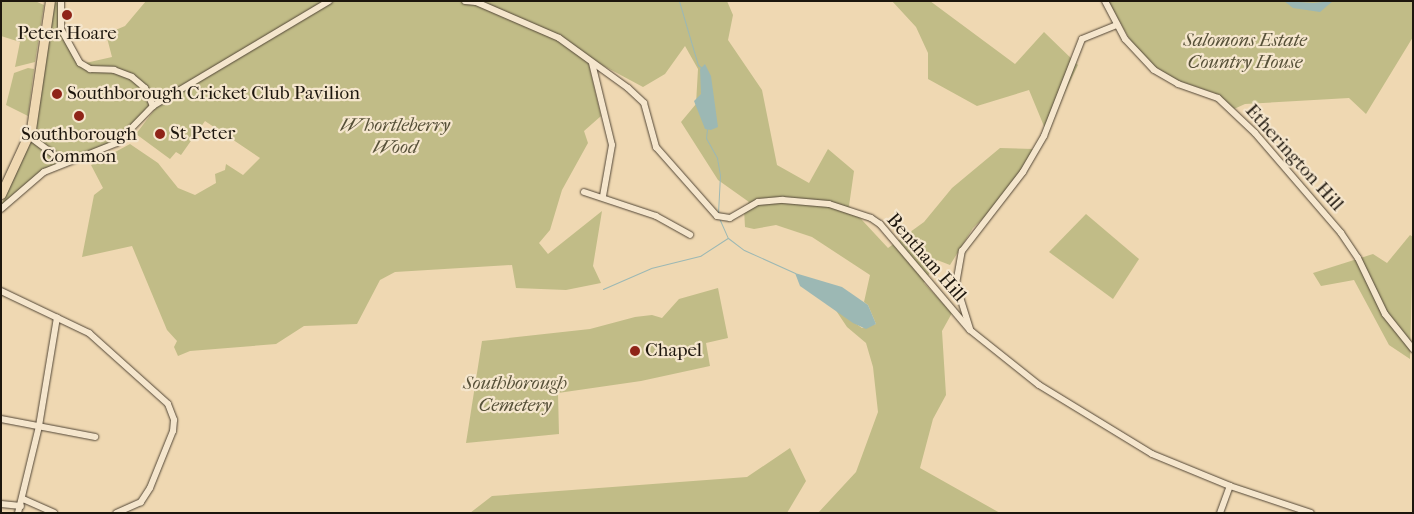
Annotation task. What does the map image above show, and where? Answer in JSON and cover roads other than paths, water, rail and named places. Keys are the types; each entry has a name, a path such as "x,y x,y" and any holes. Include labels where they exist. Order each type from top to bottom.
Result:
{"highway":[{"path":"1,194 29,136 50,1"}],"street":[{"path":"61,1 61,29 80,63 90,69 114,70 132,77 145,88 153,106"},
{"path":"1,209 44,172 65,163 84,159 118,143 153,106 329,1"},
{"path":"465,1 476,2 559,38 592,63 612,145 603,196"},
{"name":"Etherington Hill","path":"1105,1 1132,49 1154,70 1178,84 1218,98 1255,133 1341,233 1358,258 1385,314 1413,349"},
{"path":"970,330 956,284 962,251 1023,172 1044,136 1082,40 1117,25"},
{"name":"Bentham Hill","path":"592,63 644,103 656,147 712,212 722,218 730,218 758,202 783,200 829,204 871,218 880,224 970,330 1039,384 1105,427 1155,455 1230,486 1312,513"},
{"path":"29,136 65,163"},
{"path":"584,192 603,196 644,214 656,216 690,235"},
{"path":"1,291 89,333 157,392 172,415 173,432 150,488 141,502 116,513"},
{"path":"1,504 20,509 24,499 39,426 57,318"},
{"path":"1,419 95,437"},
{"path":"1220,513 1230,486"},
{"path":"24,499 54,513"}],"water":[{"path":"1284,1 1313,3 1333,1 1320,12 1293,8"},
{"path":"705,64 711,76 718,127 711,130 705,129 694,101 701,94 700,69"},
{"path":"795,273 842,287 868,305 876,324 866,329 853,323 800,286"}],"waterway":[{"path":"679,1 698,65 702,68"},
{"path":"707,129 706,138 717,158 720,175 718,212"},
{"path":"719,218 728,238 744,250 795,273"},
{"path":"603,289 651,268 700,256 728,238"}],"place":[{"name":"Peter Hoare","path":"67,15"},
{"name":"Southborough Cricket Club Pavilion","path":"57,94"},
{"name":"Southborough Common","path":"79,116"},
{"name":"St Peter","path":"160,134"},
{"name":"Chapel","path":"635,351"}],"park label":[{"name":"Salomons Estate Country House","path":"1245,52"},
{"name":"Whortleberry Wood","path":"395,137"},
{"name":"Southborough Cemetery","path":"515,395"}]}
